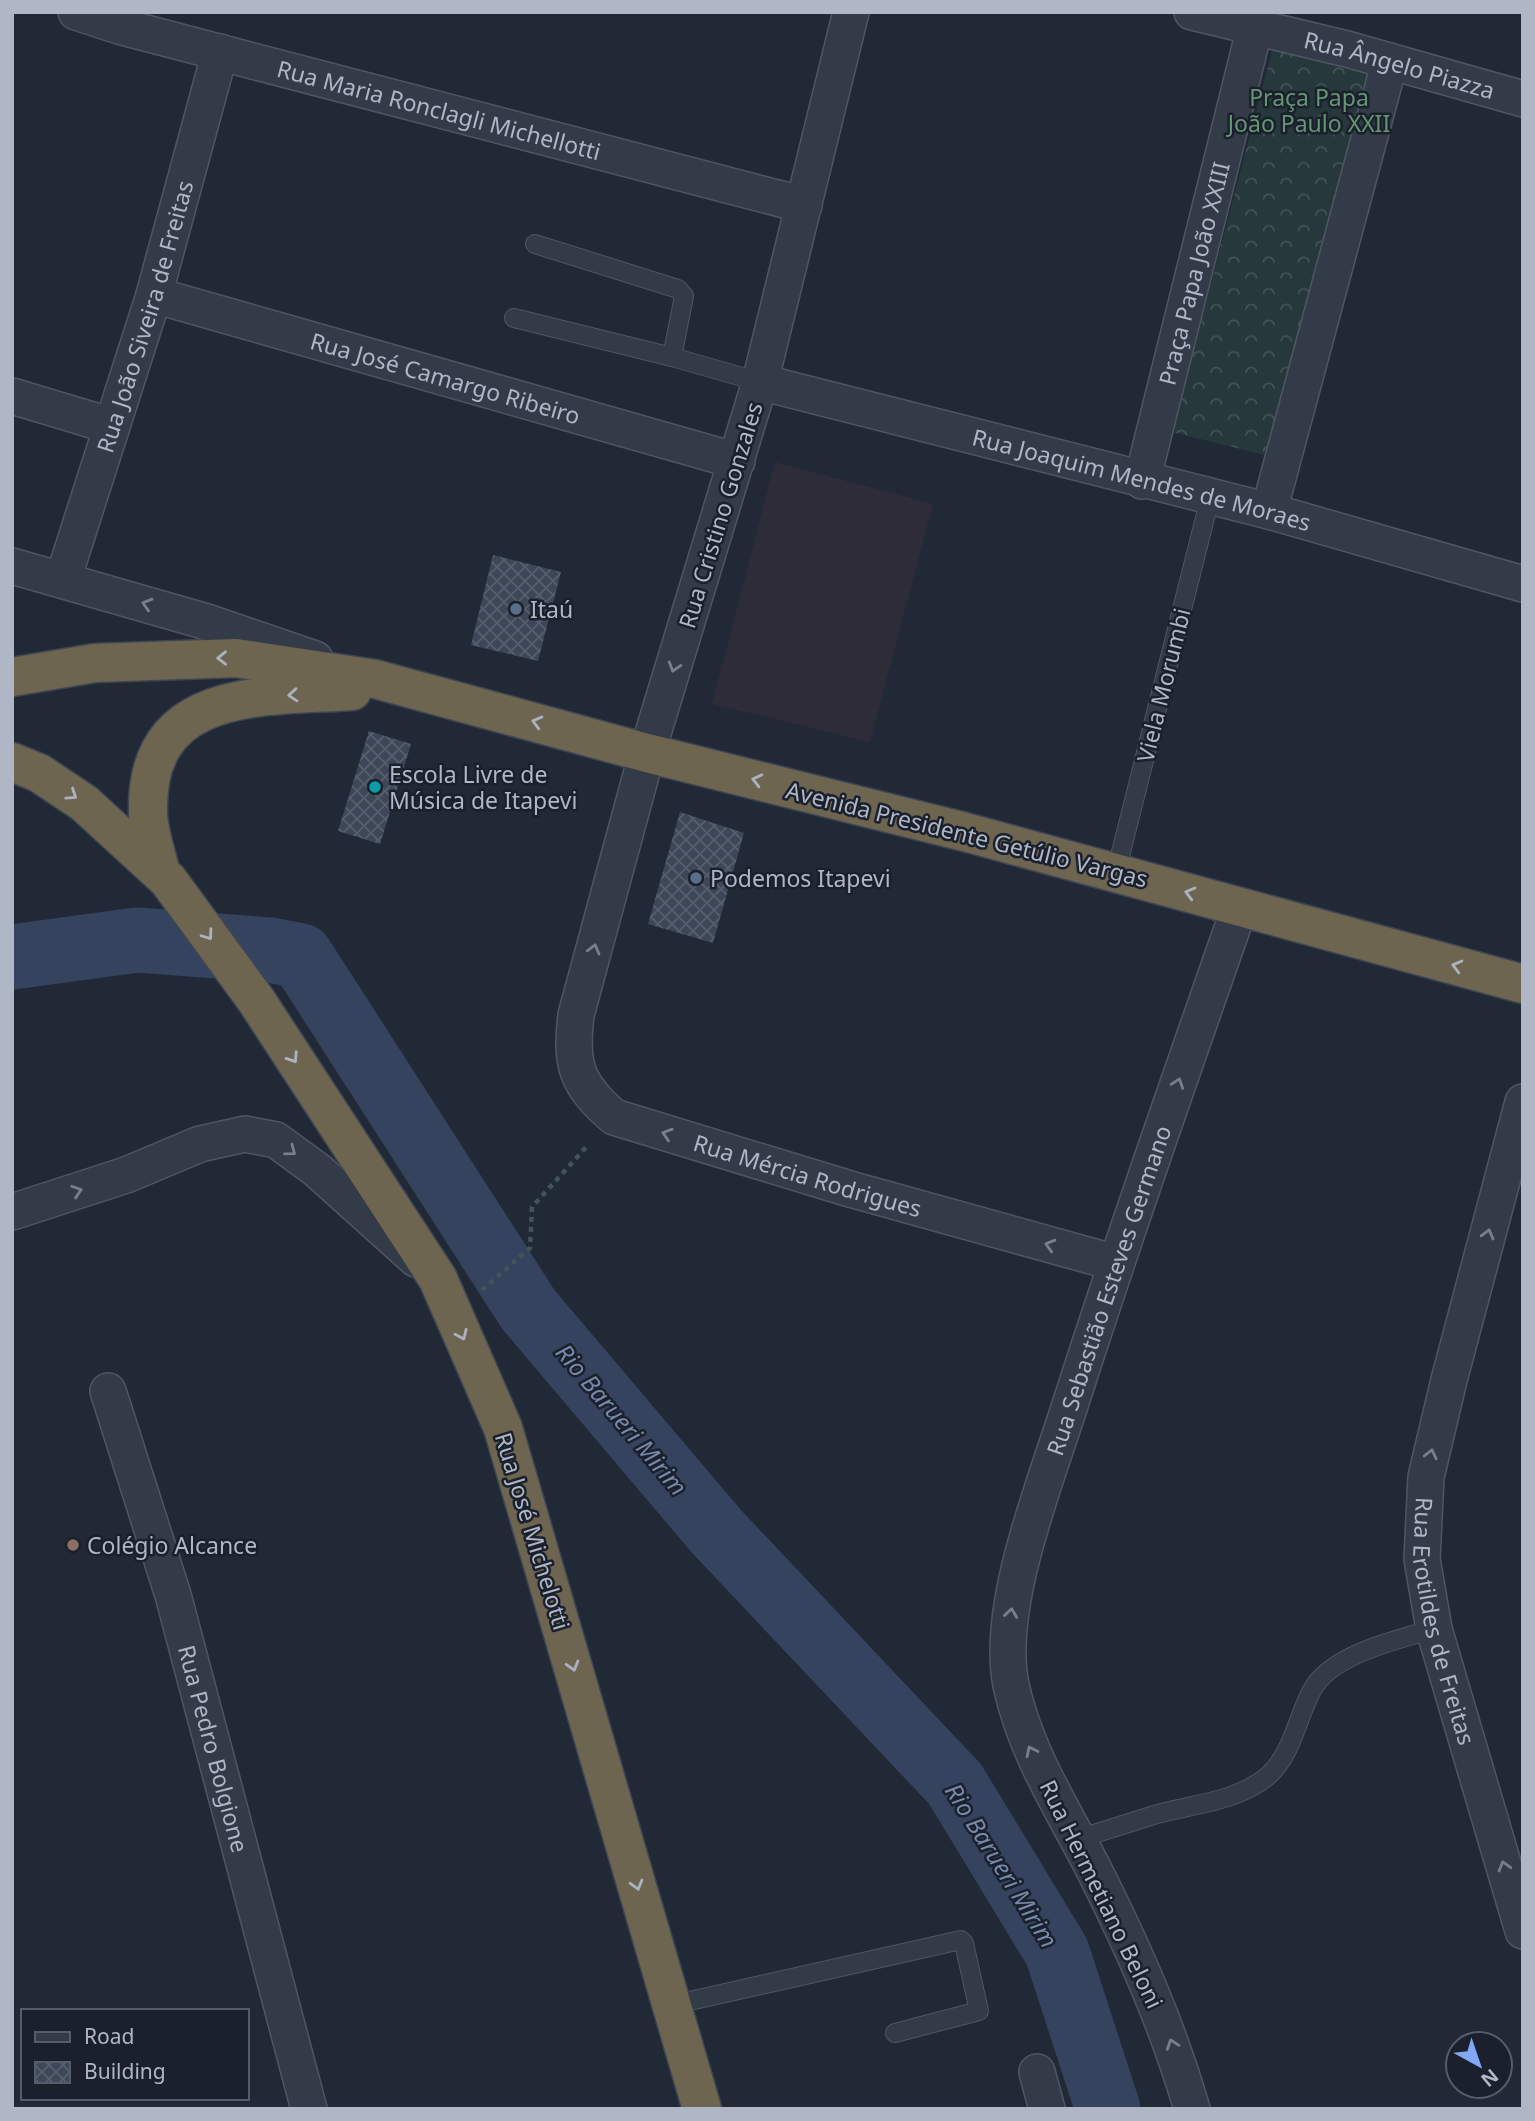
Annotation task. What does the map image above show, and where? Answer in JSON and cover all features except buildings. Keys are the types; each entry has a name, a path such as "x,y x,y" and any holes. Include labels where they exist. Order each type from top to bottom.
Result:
{"highway":[{"path":"12,677 95,663 236,657 392,683"},
{"name":"Avenida Presidente Getúlio Vargas","path":"392,683 647,753 1116,872 1523,984"},
{"path":"164,875 148,814 150,775 163,744 187,719 212,706 250,698 392,683"},
{"path":"12,762 39,773 84,803 164,875"},
{"name":"Rua José Michelotti","path":"164,875 256,1000 438,1279 503,1428 702,2109"}],"street":[{"name":"Rua Maria Ronclagli Michellotti","path":"76,12 111,19 220,52 804,205"},
{"name":"Rua Cristino Gonzales","path":"576,1015 647,753 760,382 851,12"},
{"name":"Rua Ângelo Piazza","path":"1192,12 1390,61 1523,99"},
{"name":"Praça Papa João XXIII","path":"1142,481 1255,27"},
{"name":"Rua João Siveira de Freitas","path":"63,579 154,295 220,52"},
{"path":"1269,511 1390,61"},
{"name":"Rua José Camargo Ribeiro","path":"154,295 737,461"},
{"name":"Rua Joaquim Mendes de Moraes","path":"760,382 1142,481 1269,511 1523,584"},
{"path":"12,396 112,426"},
{"path":"12,566 207,622 392,683"},
{"name":"Rua Sebastião Esteves Germano","path":"1010,1681 1010,1618 1022,1556 1116,1263 1240,906"},
{"name":"Rua Mércia Rodrigues","path":"576,1015 572,1048 577,1074 590,1097 614,1118 850,1189 1116,1263"},
{"name":"Rua Erotildes de Freitas","path":"1523,1102 1448,1380 1426,1477 1422,1559 1434,1629 1523,1931"},
{"path":"12,1212 126,1175 200,1144 245,1134 276,1140 317,1170 438,1279"},
{"name":"Rua Pedro Bolgione","path":"108,1391 173,1595 309,2109"},
{"name":"Rua Hermetiano Beloni","path":"1010,1681 1026,1743 1078,1839 1160,2008 1192,2109"},
{"path":"1037,2072 1047,2109"}],"lane":[{"path":"534,244 678,289 684,296 671,357"},
{"path":"514,318 760,382"},
{"name":"Viela Morumbi","path":"1116,872 1210,498"},
{"path":"1078,1839 1155,1815 1243,1793 1269,1774 1283,1755 1313,1688 1333,1667 1380,1645 1434,1629"},
{"path":"672,2005 961,1940 964,1943 979,2011 895,2033"}],"path":[{"path":"484,1289 530,1248 531,1207 614,1118"}],"shaded area":[{"path":"775,462 933,504 870,742 712,704"}],"green space":[{"name":"Praça Papa João Paulo XXII","path":"1274,44 1372,69 1265,455 1172,432"}],"waterway":[{"name":"Rio Barueri Mirim","path":"12,957 137,940 270,950 301,956 528,1309 717,1532 955,1784 1057,1952 1108,2109"}],"place":[{"name":"Itaú","path":"516,609"},
{"name":"Escola Livre de Música de Itapevi","path":"375,787"},
{"name":"Podemos Itapevi","path":"696,878"},
{"name":"Colégio Alcance","path":"73,1545"}]}
